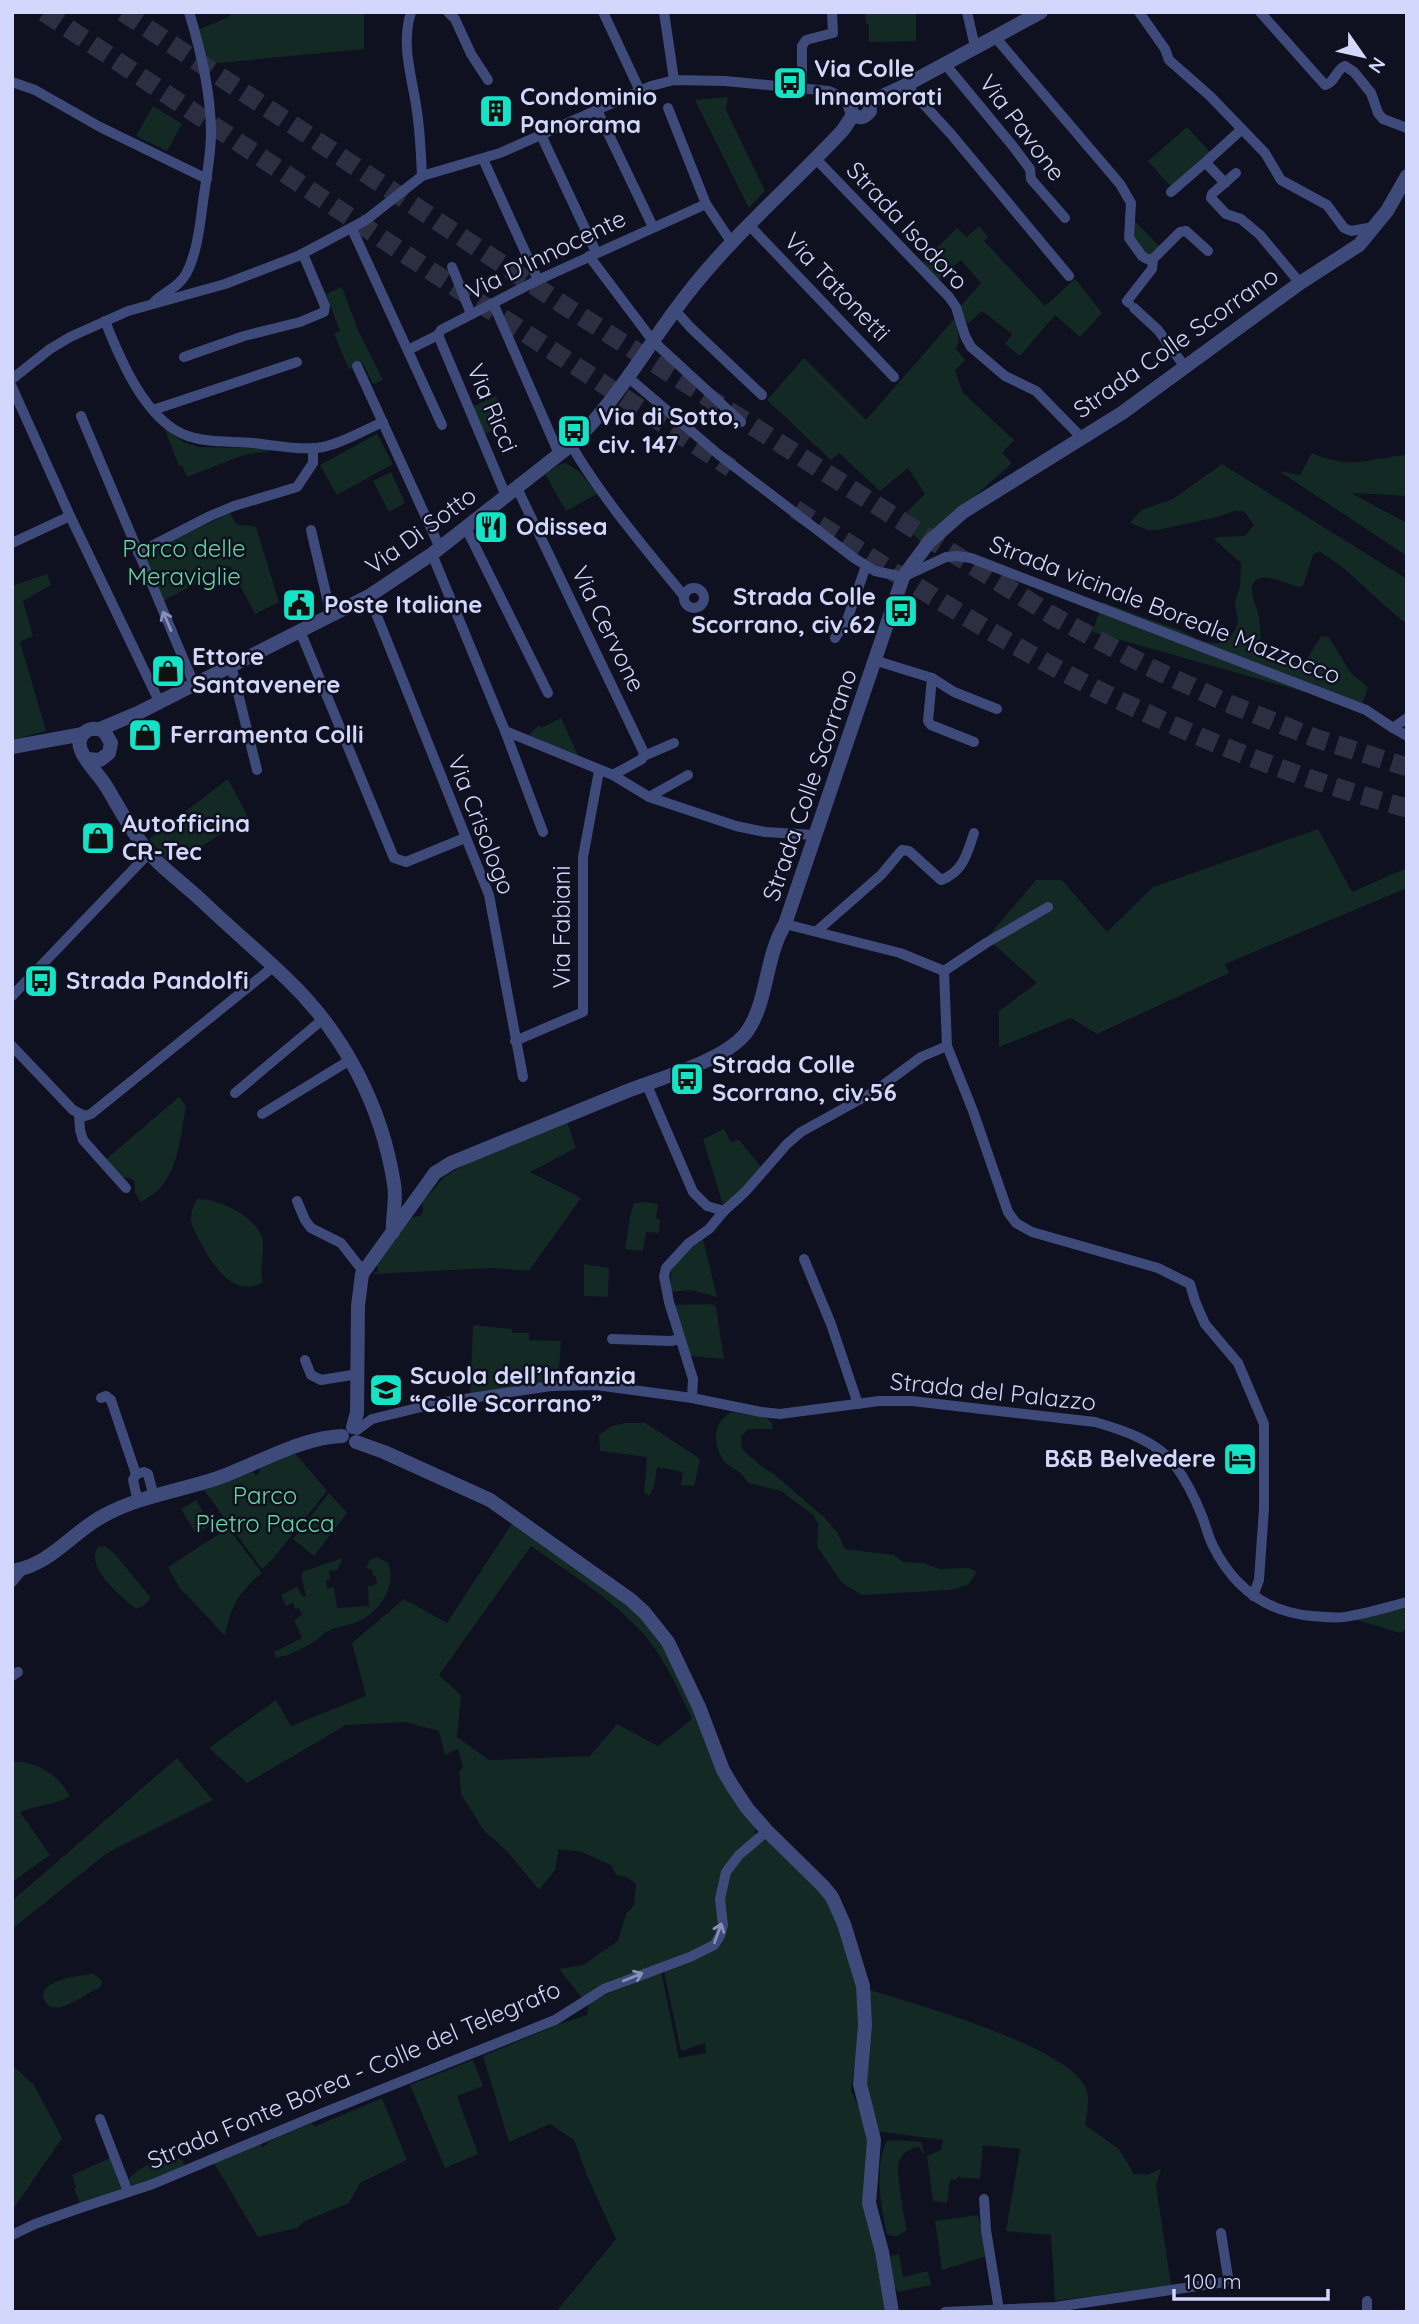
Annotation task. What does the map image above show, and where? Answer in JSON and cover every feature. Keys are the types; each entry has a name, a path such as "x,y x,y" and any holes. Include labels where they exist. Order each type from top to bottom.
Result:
{"street":[{"path":"152,304 186,275 201,217 207,179 210,116 198,40 189,12"},
{"path":"400,12 409,18 406,51 416,103 422,176"},
{"path":"448,12 455,19 471,54 488,80"},
{"path":"603,12 640,91"},
{"path":"663,12 674,80"},
{"path":"802,89 802,46 806,40 833,33 832,12"},
{"path":"967,12 975,47"},
{"path":"1041,12 906,85 951,134 1069,276"},
{"path":"1139,12 1170,60 1265,153 1281,180 1327,205 1344,228 1351,231 1374,227"},
{"path":"1260,12 1325,85 1345,66 1354,72 1371,93 1382,119 1407,128"},
{"path":"995,37 1120,184 1131,203 1129,238 1142,256 1153,259"},
{"name":"Via Pavone","path":"945,64 1012,145 1030,169 1031,179 1065,218"},
{"path":"12,379 63,340 105,321 152,304 225,284 303,254 352,229 422,176 483,159 640,91 674,80 725,81 838,93 852,108"},
{"path":"12,82 35,90 100,127 207,179"},
{"name":"Via Di Sotto","path":"852,108 859,118 868,114 869,102 906,85"},
{"path":"668,108 706,204 732,243"},
{"name":"Via Di Sotto","path":"100,729 138,713 369,596 436,551 565,450 602,413 689,291 732,243 843,130 852,108"},
{"path":"597,110 653,227"},
{"path":"1171,192 1242,129"},
{"path":"541,135 593,254 653,341 741,422"},
{"path":"483,159 538,280"},
{"name":"Strada Isodoro","path":"816,159 949,297 956,307 971,347 1005,376 1036,391 1082,438"},
{"path":"1208,160 1207,164 1225,183"},
{"path":"1236,173 1212,194 1212,198 1226,214 1241,219 1260,235 1300,283"},
{"name":"Strada Colle Scorrano","path":"356,1436 358,1306 363,1270 431,1179 441,1169 705,1061 741,1038 754,1020 777,937 785,924 904,577 929,542 962,512 1122,413 1300,283 1359,245 1407,176"},
{"name":"Via D'Innocente","path":"408,350 538,280 706,204"},
{"name":"Via Tatonetti","path":"749,226 894,377"},
{"path":"352,229 442,425"},
{"path":"1185,367 1158,330 1127,301 1152,269 1153,259 1180,232 1186,231 1208,251"},
{"path":"184,357 244,337 300,323 324,312 325,306 303,254"},
{"path":"452,267 471,314"},
{"path":"493,303 565,450 684,596"},
{"path":"675,310 762,395"},
{"path":"105,321 130,379 153,410 175,430 193,438 313,448 383,422"},
{"name":"Via Ricci","path":"438,335 512,492"},
{"path":"153,410 297,362"},
{"path":"357,366 436,551 543,832"},
{"path":"629,378 718,454 866,566 875,571 904,577"},
{"path":"12,387 28,418 69,516 159,701"},
{"path":"81,416 194,684"},
{"path":"138,553 234,506 297,487 313,463 313,448"},
{"name":"Via Cervone","path":"512,492 644,756"},
{"path":"12,543 69,516"},
{"path":"466,528 548,693"},
{"path":"311,530 331,615"},
{"name":"Strada vicinale Boreale Mazzocco","path":"904,577 946,557 971,558 1366,710 1407,736"},
{"path":"835,638 846,620 866,566"},
{"name":"Via Crisologo","path":"369,596 489,895 523,1077"},
{"path":"300,631 392,856 398,861 406,862 465,838"},
{"path":"877,660 932,678 954,692 997,709"},
{"path":"231,666 257,770"},
{"path":"932,678 928,721 930,725 974,742"},
{"name":"Via Di Sotto","path":"108,750 138,713"},
{"path":"1393,728 1407,719"},
{"path":"12,747 100,729 108,734 108,750 103,767 104,782"},
{"path":"505,731 613,775 649,797 736,826 765,832 815,835"},
{"path":"83,734 79,743 84,755 149,853 289,981 322,1020 350,1060 374,1106 395,1185 393,1231"},
{"path":"46,740 97,761 108,750"},
{"path":"613,775 644,756 674,743"},
{"name":"Via Fabiani","path":"515,1041 583,1012 583,857 599,771"},
{"path":"649,797 688,775"},
{"path":"818,930 881,874 902,850 909,851 941,880 951,876 964,863 974,833"},
{"path":"12,996 149,853"},
{"path":"944,971 1048,907"},
{"path":"785,924 818,930 900,953 944,971"},
{"path":"12,1046 79,1114 85,1116 91,1114 274,967"},
{"path":"944,971 947,1046 1008,1212 1016,1223 1032,1232 1158,1268 1181,1278 1190,1284 1205,1324 1238,1363 1264,1424 1264,1508 1259,1580 1253,1595"},
{"path":"235,1093 322,1020"},
{"path":"692,1398 692,1379 669,1302 664,1272 689,1243 709,1229 801,1132 875,1091 921,1057 947,1046"},
{"path":"262,1114 350,1060"},
{"path":"646,1083 692,1192 707,1206 724,1211"},
{"path":"79,1114 79,1130 83,1140 126,1188"},
{"path":"297,1201 305,1220 312,1228 341,1243 363,1270"},
{"name":"Strada del Palazzo","path":"804,1259 831,1325 858,1404"},
{"path":"612,1339 680,1339"},
{"path":"305,1360 311,1375 321,1380 358,1374"},
{"name":"Strada del Palazzo","path":"356,1436 372,1419 438,1403 551,1386 596,1385 692,1398 780,1414 858,1404 912,1401 1096,1422 1121,1429 1146,1442 1173,1462 1190,1489 1218,1556 1238,1584 1253,1595 1283,1612 1326,1618 1347,1617 1407,1602"},
{"path":"100,1398 106,1396 111,1400 136,1474"},
{"path":"12,1581 18,1570 41,1562 96,1520 138,1502 219,1478 303,1445 356,1436 491,1500 631,1600 668,1642 685,1676 723,1770 747,1808 832,1897 844,1924 861,1978 865,2025 860,2084 874,2140 869,2203 882,2252 892,2312"},
{"path":"138,1502 133,1479 136,1474 148,1474 154,1497"},
{"name":"Strada Fonte Borea - Colle del Telegrafo","path":"12,2235 80,2207 153,2185 315,2116 555,2020 604,1989 690,1957 714,1945 723,1925 720,1899 726,1872 738,1855 768,1831"},
{"name":"Strada Fonte Borea - Colle del Telegrafo","path":"100,2119 128,2192"},
{"path":"984,2199 986,2230 999,2310"},
{"path":"945,2312 1055,2307 1225,2282 1228,2277 1221,2232"}],"green space":[{"path":"232,12 369,12 364,15 364,49 198,65 190,33 229,17"},
{"path":"865,12 916,12 916,41 869,42 869,24 866,24"},
{"path":"728,97 726,110 765,191 749,208 695,100"},
{"path":"153,106 182,124 167,151 136,136"},
{"path":"1187,127 1211,153 1172,188 1148,161"},
{"path":"1133,219 1161,248 1154,256 1147,256 1134,240"},
{"path":"979,226 988,237 984,241 1045,306 1075,279 1102,313 1080,337 1055,315 1020,356 1005,344 1012,334 982,311 968,324 959,308 981,283 961,260 938,281 921,264 957,228 967,237"},
{"path":"342,287 358,330 383,380 373,384 363,363 349,369 334,334 340,331 326,294"},
{"path":"956,317 959,341 956,349 965,360 955,370 963,393 1014,440 1002,453 1012,463 922,543 899,520 925,494 908,468 880,491 839,453 831,460 767,400 804,358 866,420"},
{"path":"496,396 508,423 484,434 472,407"},
{"path":"164,427 183,442 199,447 282,449 244,455 187,477 182,465 179,466"},
{"path":"377,434 393,464 337,495 320,465"},
{"path":"1312,453 1350,462 1407,455 1407,496 1351,493 1407,523 1407,556 1279,471 1300,475"},
{"path":"566,463 581,473 597,494 566,511 545,474"},
{"path":"1222,464 1407,579 1407,624 1319,551 1313,555 1303,586 1298,587 1270,578 1258,579 1253,583 1252,593 1259,617 1261,650 1282,660 1305,662 1321,636 1329,637 1350,672 1368,687 1361,708 1092,632 1103,602 1207,642 1220,643 1231,635 1238,624 1235,602 1240,586 1241,563 1214,539 1245,536 1254,525 1244,511 1158,530 1148,530 1130,523 1141,510 1173,499"},
{"path":"391,472 405,503 389,512 373,481"},
{"name":"Parco delle Meraviglie","path":"230,513 236,524 256,527 279,602 255,614 230,566 161,602 142,555"},
{"path":"47,574 51,585 23,601 33,636 20,642 46,731 12,740 12,586"},
{"path":"561,718 579,757 529,735 539,725 541,728"},
{"path":"228,779 248,817 191,853 184,844 167,860 149,839"},
{"path":"1318,829 1352,892 1407,868 1407,888 1225,964 1229,973 1097,1034 1071,1018 999,1047 999,1011 1037,983 987,938 1036,880 1062,880 1107,932 1153,887"},
{"path":"179,1097 186,1106 175,1161 166,1181 141,1202 135,1193 135,1182 130,1178 120,1177 105,1160"},
{"path":"566,1119 576,1148 530,1172 581,1198 529,1271 494,1268 371,1274 378,1271 377,1264 407,1222 420,1216 423,1211 422,1203 444,1177 467,1163"},
{"path":"724,1129 731,1142 739,1140 762,1168 747,1186 723,1205 703,1139"},
{"path":"197,1199 225,1205 244,1215 258,1229 263,1242 263,1282 253,1286 235,1284 219,1271 207,1254 191,1220"},
{"path":"634,1203 658,1204 656,1218 660,1220 659,1233 646,1232 643,1251 625,1249"},
{"path":"703,1239 717,1297 691,1290 671,1292 671,1269 690,1248"},
{"path":"584,1264 609,1268 608,1297 584,1296"},
{"path":"712,1304 716,1307 724,1359 690,1356 674,1305"},
{"path":"473,1325 512,1329 512,1333 529,1333 529,1340 561,1341 558,1385 470,1396"},
{"path":"731,1412 767,1418 772,1423 773,1429 748,1429 741,1437 742,1449 825,1518 837,1532 845,1549 894,1555 903,1562 923,1563 940,1569 969,1568 977,1572 968,1585 950,1590 862,1595 842,1583 817,1546 818,1524 813,1515 781,1491 748,1483 742,1474 721,1457 716,1440 717,1429"},
{"path":"645,1423 696,1456 700,1460 694,1486 681,1485 683,1472 657,1467 654,1487 649,1496 644,1493 647,1457 600,1451 599,1435 612,1426"},
{"name":"Parco Pietro Pacca","path":"295,1453 327,1491 262,1569 204,1490 253,1472 259,1474 260,1468"},
{"path":"329,1493 347,1513 314,1556 293,1539"},
{"path":"196,1500 211,1525 196,1534 181,1509"},
{"path":"513,1522 632,1606 663,1644 755,1827 755,1837 767,1831 829,1899 860,1987 860,2025 851,2090 868,2128 871,2230 885,2312 556,2312 616,2239 574,2140 550,2124 509,2142 483,2056 587,2015 589,2002 661,1971 679,2058 706,2053 705,2043 681,2051 663,1967 582,1998 559,1969 583,1965 618,1941 626,1914 634,1905 636,1884 626,1877 616,1875 611,1865 582,1852 559,1849 555,1870 539,1890 504,1848 484,1831 461,1794 459,1772 463,1768 458,1749 445,1755 439,1731 405,1722 346,1725 247,1783 209,1748 276,1700 291,1726 366,1696 352,1643 404,1599 447,1623","holes":["531,1546 625,1615 650,1642 662,1660 692,1719 658,1746 617,1724 590,1756 489,1760 457,1737 461,1695 439,1675"]},
{"path":"228,1528 262,1573 237,1601 225,1636 179,1587 168,1567"},
{"path":"105,1546 114,1553 151,1598 143,1606 136,1609 100,1572 95,1555 98,1547"},
{"path":"377,1557 388,1563 390,1580 385,1597 373,1612 355,1623 326,1632 301,1649 276,1658 274,1652 302,1638 294,1620 302,1615 299,1608 295,1609 293,1603 286,1606 281,1595 297,1587 303,1597 306,1596 301,1575 304,1571 343,1558 337,1570 329,1571 330,1579 326,1580 327,1588 334,1587 337,1608 369,1606 368,1586 377,1584 372,1570 366,1568 370,1560"},
{"path":"1407,1602 1407,1629 1400,1633 1347,1617"},
{"path":"177,1758 213,1800 107,1853 12,1929 12,1901"},
{"path":"12,1761 31,1764 53,1775 70,1796 20,1812 50,1855 12,1882"},
{"path":"94,1974 102,1981 101,1987 66,2005 51,2007 43,1997 50,1985 77,1976"},
{"path":"867,1989 987,2028 1050,2056 1073,2072 1087,2092 1085,2125 1119,2149 1134,2174 1148,2175 1161,2168 1156,2186 1171,2285 1055,2301 1051,2235 1006,2231 1020,2149 983,2145 980,2179 950,2179 947,2203 933,2201 927,2156 941,2150 943,2140 875,2131 864,2076"},
{"path":"473,2060 483,2086 457,2096 478,2154 445,2168 410,2085"},
{"path":"12,2065 34,2085 62,2138 12,2211"},
{"path":"382,2098 407,2160 360,2183 349,2203 305,2221 297,2228 258,2237 214,2163 260,2144 262,2147 268,2144 267,2142 312,2123 314,2127"},
{"path":"887,2141 921,2142 925,2157 919,2147 906,2152 899,2161 907,2229 895,2236 887,2234 880,2174"},
{"path":"172,2156 182,2160 185,2166 134,2188 128,2180 142,2168"},
{"path":"110,2158 121,2190 81,2206 72,2175"},
{"path":"978,2215 987,2256 942,2270 935,2221"},
{"path":"899,2254 903,2277 928,2271 931,2285 898,2292 894,2285 890,2256"}],"tunnel":[{"path":"44,12 731,468"},
{"path":"123,12 565,306 1053,616 1149,667 1227,703 1315,738 1407,767"},
{"path":"795,509 917,587 1085,684 1266,763 1407,808"}],"place":[{"name":"Via Colle Innamorati","path":"790,83"},
{"name":"Condominio Panorama","path":"496,111"},
{"name":"Via di Sotto, civ. 147","path":"574,431"},
{"name":"Odissea","path":"491,527"},
{"name":"Poste Italiane","path":"299,605"},
{"name":"Strada Colle Scorrano, civ.62","path":"901,611"},
{"name":"Ettore Santavenere","path":"168,671"},
{"name":"Ferramenta Colli","path":"145,735"},
{"name":"Autofficina CR-Tec","path":"98,838"},
{"name":"Strada Pandolfi","path":"41,981"},
{"name":"Strada Colle Scorrano, civ.56","path":"687,1079"},
{"name":"Scuola dell’Infanzia “Colle Scorrano”","path":"386,1390"},
{"name":"B&B Belvedere","path":"1240,1459"}]}
